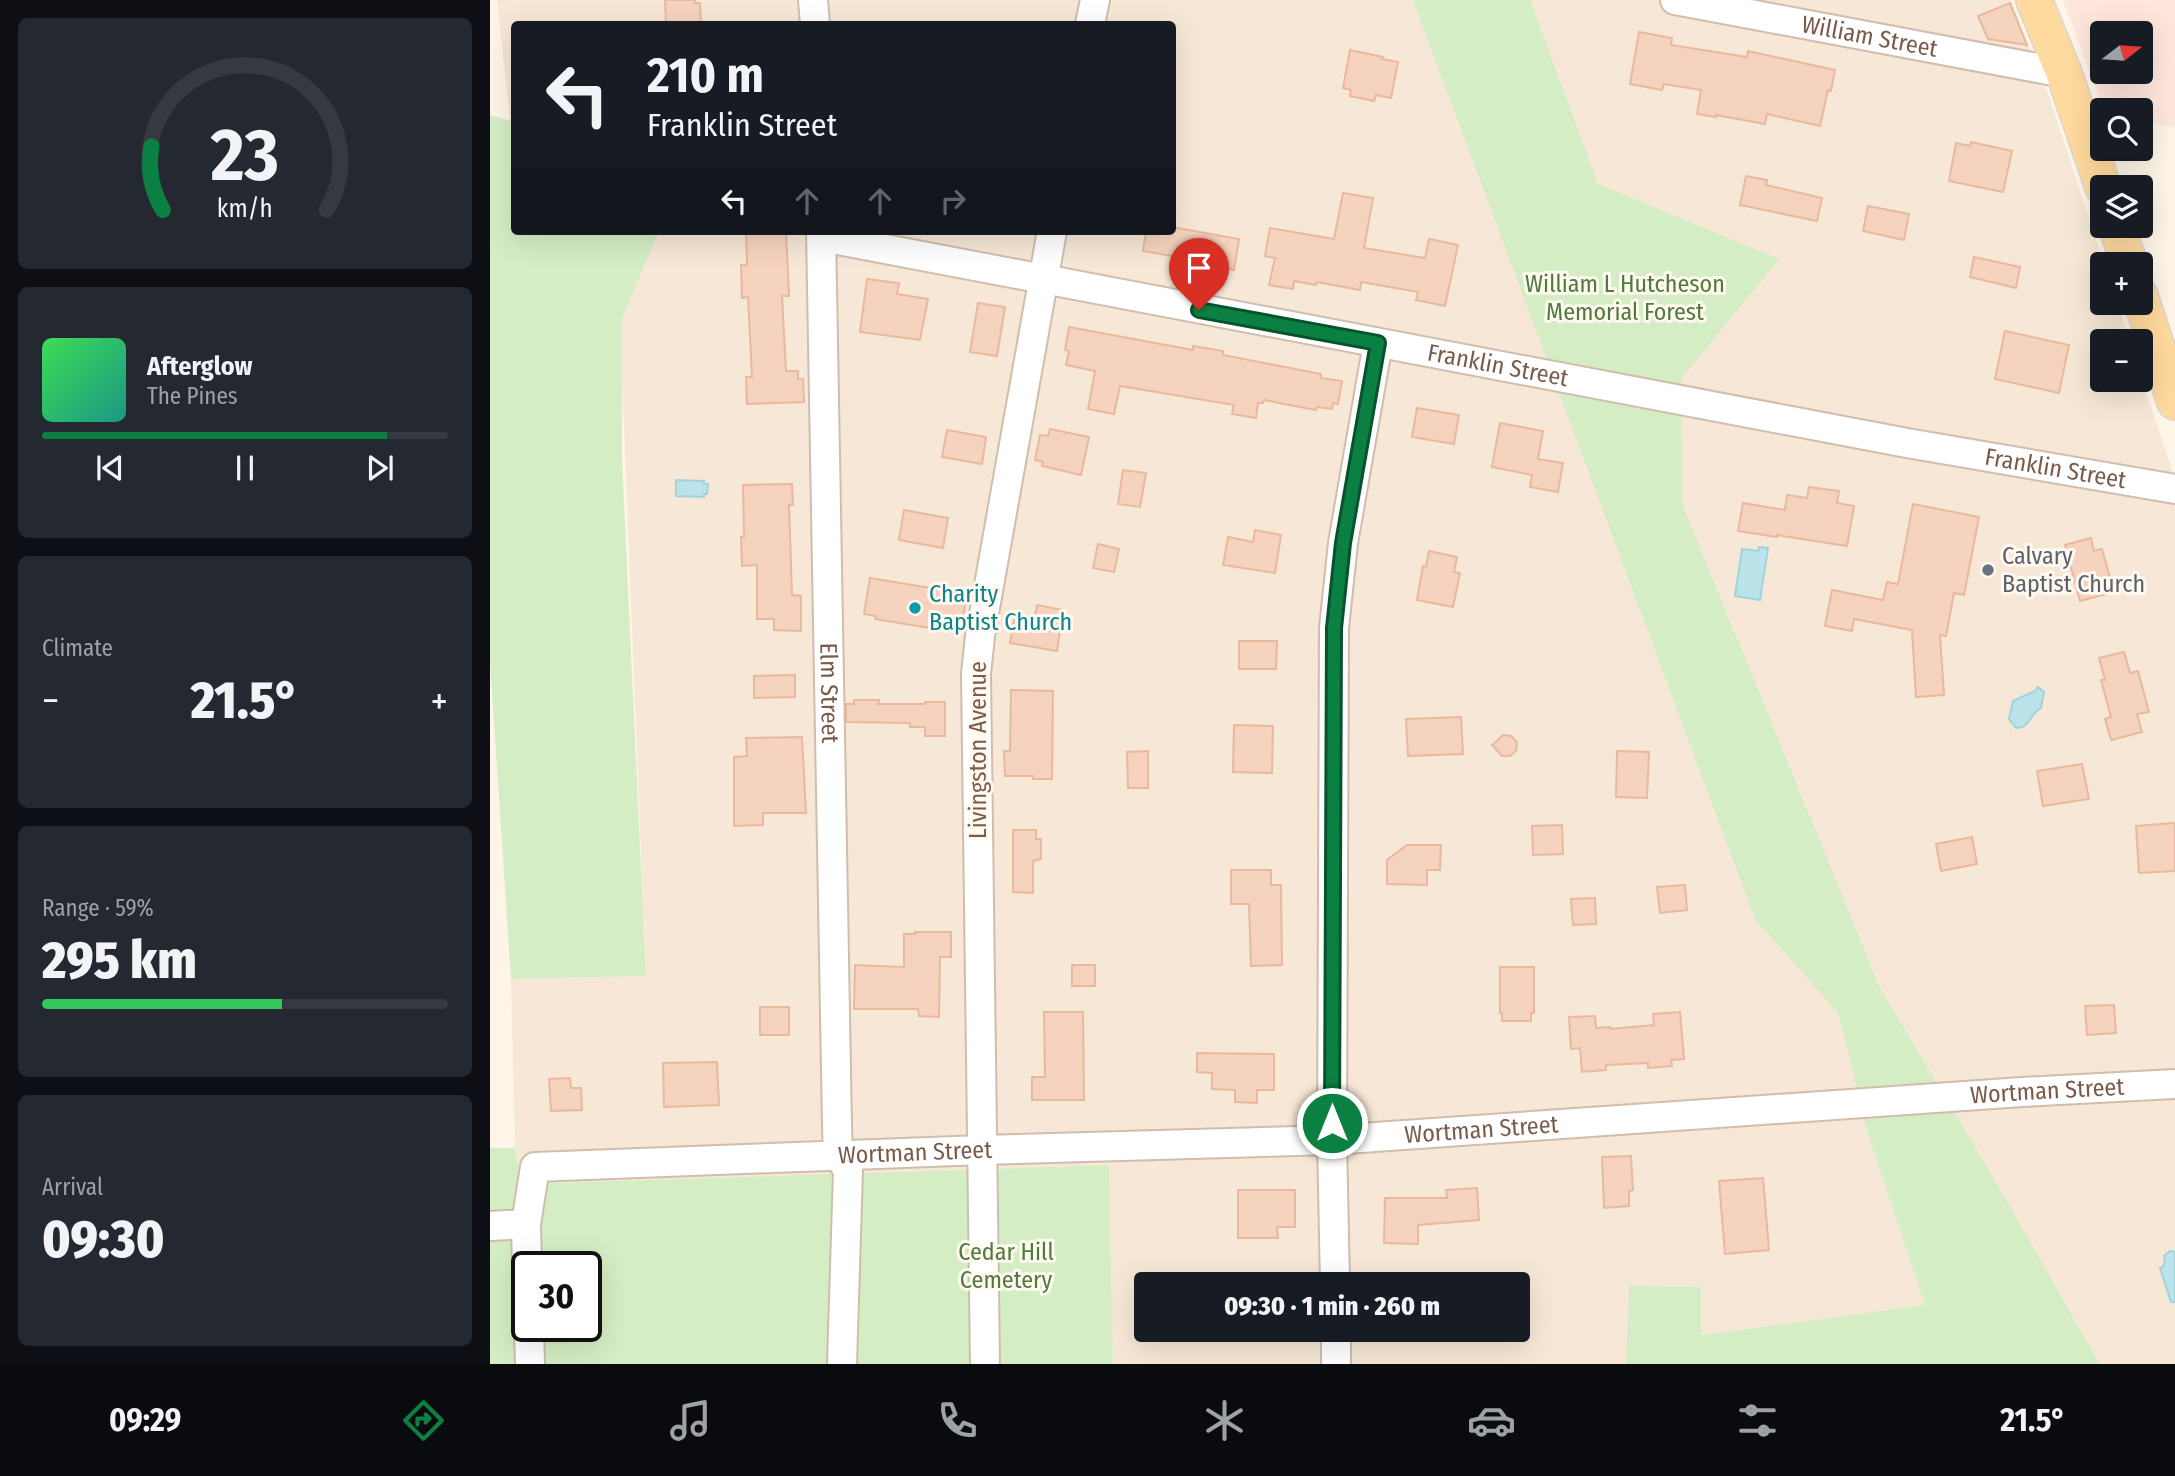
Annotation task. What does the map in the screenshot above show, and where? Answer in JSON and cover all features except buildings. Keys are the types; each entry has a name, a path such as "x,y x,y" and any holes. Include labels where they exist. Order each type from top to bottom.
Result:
{"main road":[{"path":"2034,0 2064,73 2100,175"},
{"path":"2146,315 2175,402"}],"street":[{"path":"813,0 814,21"},
{"path":"1091,21 1095,0"},
{"name":"William Street","path":"1675,0 2064,73"},
{"name":"Elm Street","path":"822,235 838,1155 848,1170 842,1364"},
{"name":"Franklin Street","path":"827,235 1043,280 2008,461 2175,489"},
{"name":"Livingston Avenue","path":"985,1364 976,674 980,636 1051,235"},
{"path":"1335,1272 1332,1140 1334,628 1343,543 1378,343"},
{"name":"Wortman Street","path":"526,1224 536,1167 1332,1140 2175,1084"},
{"path":"490,1226 526,1224 527,1251"},
{"path":"529,1342 530,1364"},
{"path":"1336,1342 1336,1364"}],"shaded area":[{"path":"497,0 2010,0 2048,94 2090,222 2090,238 2095,238 2100,252 2090,252 2090,315 2121,315 2126,329 2090,329 2090,392 2146,392 2175,479 2175,1364 2100,1364 2054,1283 1926,1305 1701,1335 1626,1364 1113,1364 1109,1165 522,1184 515,1148 511,979 646,976 616,235 1176,235 1176,21 511,21 511,129"},
{"path":"2063,0 2175,0 2175,127 2153,123 2153,98 2100,98 2094,84 2153,84 2153,21 2090,21 2090,72"}],"green space":[{"name":"William L Hutcheson Memorial Forest","path":"1413,0 1530,0 1598,184 1779,259 1681,379 1682,504 1880,988 1986,1165 2100,1364 1626,1364 1629,1286 1701,1287 1701,1335 1925,1305 1867,1131 1839,1014 1755,919"},
{"path":"490,115 511,121 511,235 657,235 622,317 622,459 646,976 511,979 490,662"},
{"name":"Cedar Hill Cemetery","path":"490,1148 515,1148 522,1184 1109,1165 1113,1364 490,1364"}],"water":[{"path":"676,480 704,481 704,484 708,484 707,494 704,494 704,497 676,496"},
{"path":"1759,547 1768,548 1760,600 1735,596 1742,549 1758,551"},
{"path":"2038,687 2044,692 2041,708 2025,726 2016,728 2009,719 2013,701"},
{"path":"2170,1251 2175,1252 2175,1302 2171,1302 2160,1268 2165,1261 2164,1256"}],"place":[{"name":"Calvary Baptist Church","path":"1988,570"},
{"name":"Charity Baptist Church","path":"915,608"}],"route":[{"path":"1199,310 1378,343 1343,543 1334,628 1332,1123"}]}
